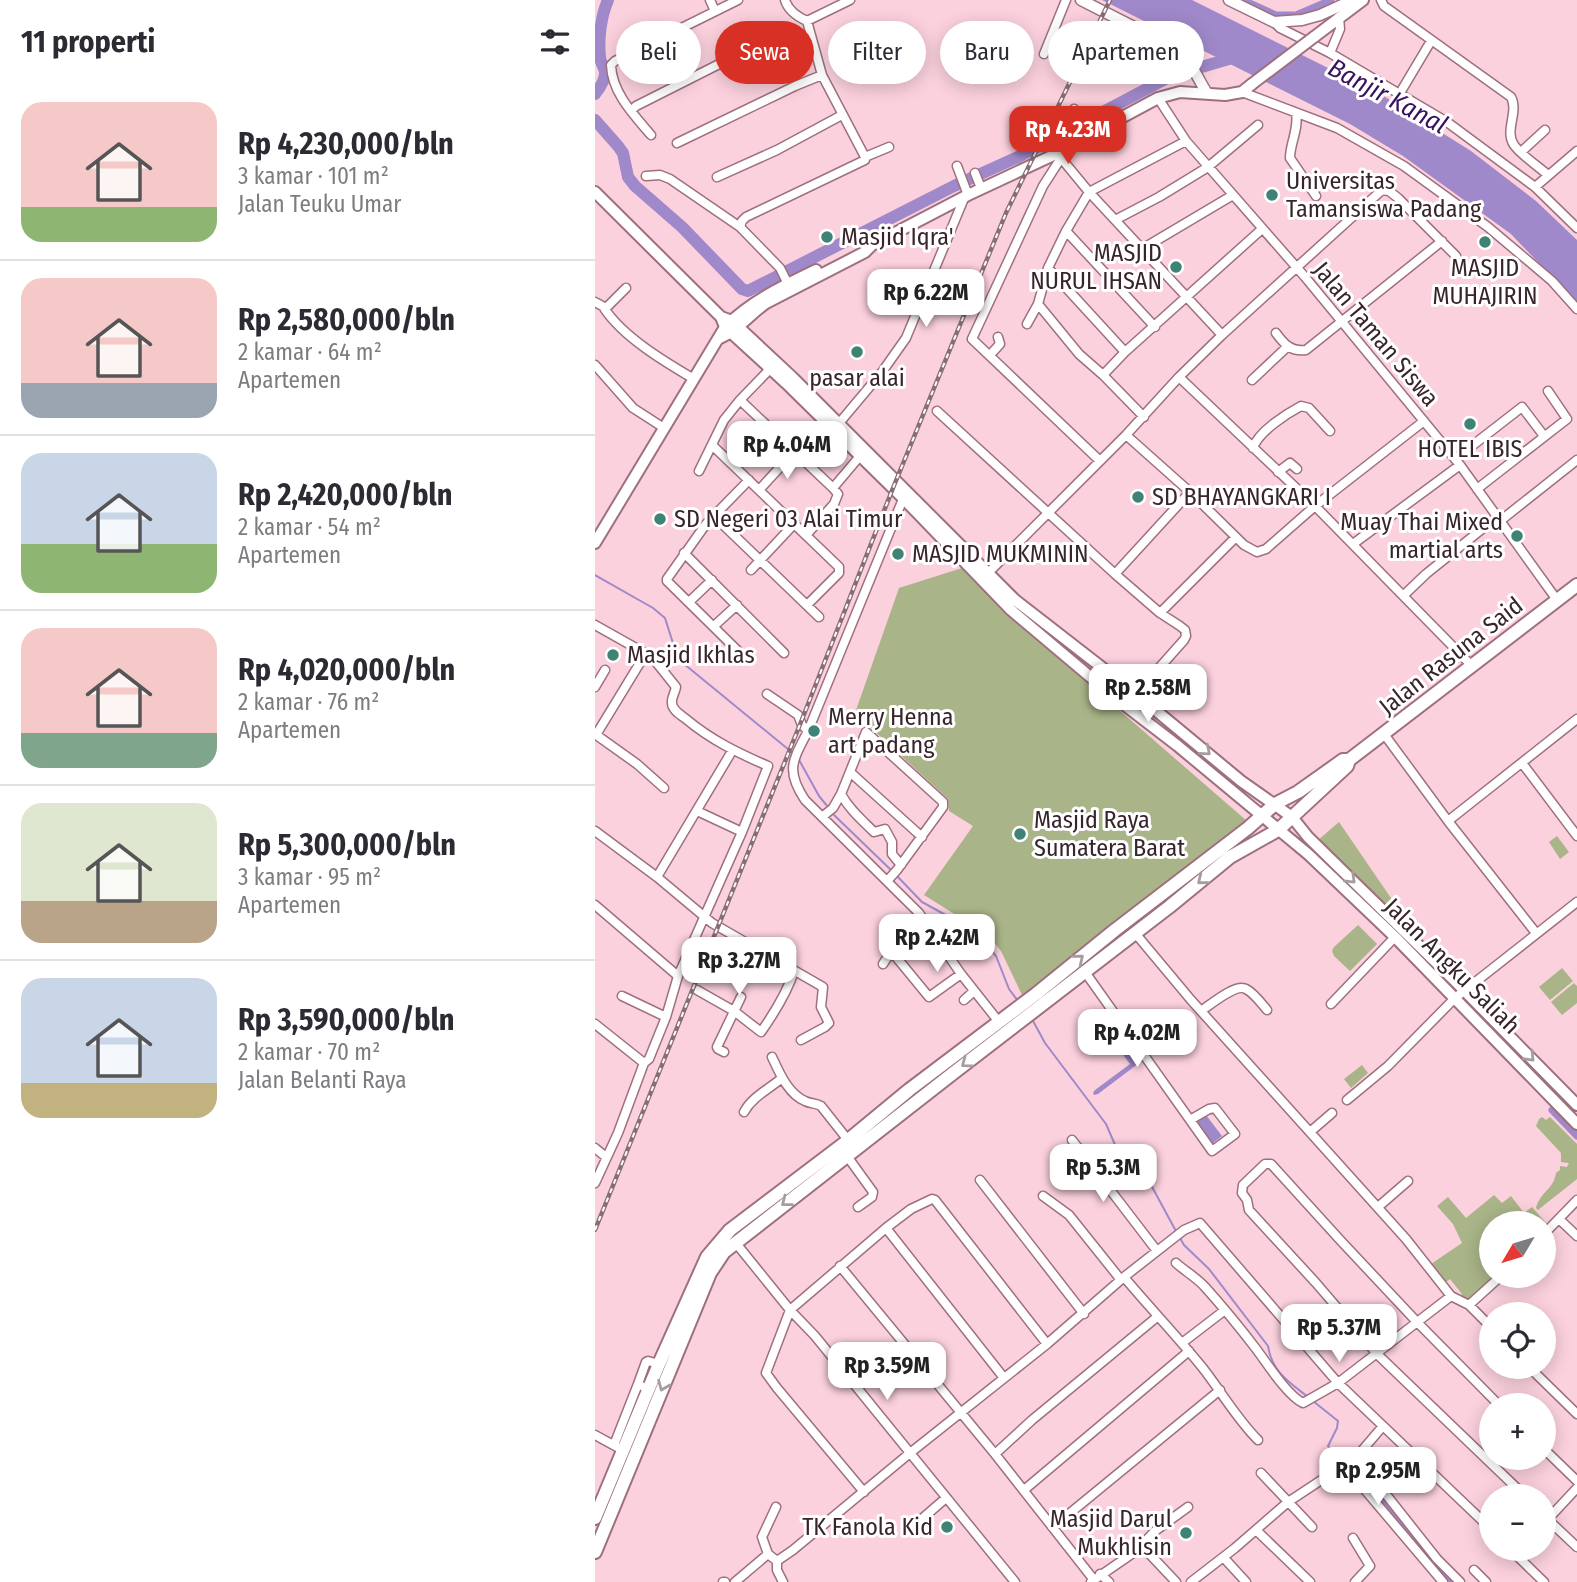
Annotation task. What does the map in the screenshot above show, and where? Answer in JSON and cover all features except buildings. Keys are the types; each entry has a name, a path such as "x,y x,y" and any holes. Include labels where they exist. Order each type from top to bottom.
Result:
{"main road":[{"path":"730,325 766,303 865,252 872,245 966,193 977,179 1061,155 1089,131 1158,98 1181,92 1242,92 1363,0"},
{"path":"595,192 904,495"},
{"path":"595,543 718,339 730,325 758,300 787,281 872,245"},
{"path":"730,325 770,369 789,380"},
{"path":"835,427 860,456 904,495"},
{"name":"Jalan Angku Saliah","path":"904,495 1015,600 1136,694 1241,781 1292,817 1302,832 1459,994 1577,1124"},
{"name":"Jalan Angku Saliah","path":"904,495 1011,610 1293,841 1577,1105"},
{"name":"Jalan Rasuna Said","path":"1349,760 1577,585"},
{"path":"1049,642 1057,632"},
{"path":"595,1518 643,1387 659,1364 706,1257 716,1244 730,1230 848,1140 870,1130 1017,1017 1115,930 1248,828 1275,804 1298,792 1343,760 1349,760 1347,766 1278,830 1230,857 1085,972 1029,1007"},
{"path":"595,1551 710,1273 724,1252 847,1156 909,1090 999,1022 1017,1017"}],"street":[{"path":"710,0 715,11"},
{"path":"651,135 623,102 611,65 738,0"},
{"path":"785,0 790,9 807,21 850,0"},
{"path":"1044,54 1066,0"},
{"path":"1081,0 1179,50 1192,63 1207,93"},
{"path":"1229,0 1330,53 1447,122 1535,187 1577,228"},
{"path":"1274,22 1302,20 1320,15 1353,0"},
{"path":"1381,0 1384,6 1511,97 1514,106 1511,138 1515,146 1548,175"},
{"path":"1330,53 1340,29 1339,17"},
{"path":"1400,93 1431,41"},
{"path":"814,49 822,75 865,157"},
{"path":"631,111 715,66"},
{"path":"677,143 822,75"},
{"path":"1242,92 1337,128 1404,166 1489,227 1552,281 1577,309"},
{"name":"Jalan Taman Siswa","path":"1158,98 1186,141 1297,267 1458,462 1557,600"},
{"path":"1076,111 1089,131"},
{"path":"1296,113 1297,122 1289,152 1290,158 1316,196"},
{"path":"717,177 777,150 842,115"},
{"path":"1115,220 1209,167 1258,125"},
{"path":"1521,152 1545,130"},
{"path":"1027,318 1038,304 1048,268 1089,192 1186,141"},
{"path":"740,227 746,217 890,147"},
{"path":"1535,187 1577,150"},
{"path":"1100,461 972,339 1043,186 1061,155 1089,192 1222,335"},
{"path":"835,427 882,372 906,338 966,193 957,166"},
{"path":"646,176 660,175 670,179 740,227 780,268 787,281"},
{"path":"988,573 1222,335 1384,190 1398,198 1456,256"},
{"path":"1142,249 1233,195"},
{"path":"1103,375 1262,229"},
{"path":"1066,231 1154,327"},
{"path":"1276,333 1287,347 1304,351 1442,241"},
{"path":"1048,268 1125,352"},
{"path":"604,308 626,288"},
{"path":"595,302 604,308 611,319 652,352 694,379"},
{"path":"1038,304 1079,354 1144,416"},
{"path":"990,355 1000,344 998,337"},
{"path":"1252,380 1287,347"},
{"path":"595,365 638,413 664,428"},
{"path":"699,471 724,420 770,369"},
{"path":"1179,377 1315,506 1472,666"},
{"path":"1477,489 1567,418 1548,391"},
{"path":"740,400 838,495 834,504 807,534"},
{"path":"1253,448 1262,433 1301,406 1309,408 1330,431"},
{"path":"1353,544 1458,462 1522,407 1544,436"},
{"path":"937,411 1115,574 1185,631 1186,636 1136,694"},
{"path":"1126,435 1191,492 1235,537 1257,552 1266,549 1315,506 1424,421"},
{"path":"712,446 807,534 840,569 807,605"},
{"path":"759,490 794,452"},
{"path":"833,488 860,456"},
{"path":"1403,595 1426,574 1577,460"},
{"path":"1278,472 1290,463 1297,468"},
{"path":"739,650 667,579 713,514 749,480"},
{"path":"1115,574 1191,492"},
{"path":"904,495 808,732 794,760 793,777 805,800 827,813 894,873 961,974 999,1022"},
{"path":"713,514 819,617"},
{"path":"751,570 795,523"},
{"path":"1160,613 1235,537"},
{"path":"684,552 785,653"},
{"path":"689,602 712,580"},
{"path":"714,626 737,605"},
{"path":"595,1183 618,1133 644,1063 649,1059 666,1017 678,976 742,832 768,766 732,751 703,733 672,707 676,687 656,661 646,653 597,630"},
{"path":"646,653 596,735 637,764 664,788"},
{"path":"595,687 605,670"},
{"path":"767,694 798,715 808,732"},
{"path":"1448,821 1577,719"},
{"path":"827,813 841,794 866,732 943,802 943,807 894,873"},
{"path":"1384,734 1536,933"},
{"path":"657,877 732,751"},
{"path":"1522,763 1577,836"},
{"path":"850,772 922,837"},
{"path":"841,794 874,832 885,829 892,842 894,873"},
{"path":"697,811 742,832"},
{"path":"595,831 721,929 823,987 821,1007 829,1021 825,1027 801,1040"},
{"path":"1347,1100 1388,1066 1459,994 1577,902"},
{"path":"595,905 678,976"},
{"path":"883,964 919,913"},
{"path":"1135,933 1201,1011 1406,1239 1451,1296 1469,1305 1479,1315"},
{"path":"1331,1004 1395,937"},
{"path":"892,952 929,997 961,974"},
{"path":"697,990 734,1011 761,1032 789,987 794,971"},
{"path":"1085,972 1190,1120 1212,1151 1235,1134 1215,1108 1190,1120"},
{"path":"1201,1011 1240,987 1249,990 1267,1010"},
{"path":"964,1000 974,991"},
{"path":"622,996 666,1017"},
{"path":"725,1052 717,1047 741,997"},
{"path":"595,1024 644,1063"},
{"path":"772,1057 782,1077 799,1097 821,1106 848,1140"},
{"path":"744,1112 764,1090 782,1077"},
{"path":"1310,1132 1332,1113"},
{"path":"1072,1140 1157,1251"},
{"path":"595,1148 606,1157"},
{"path":"847,1156 873,1192 872,1197 858,1207"},
{"path":"1487,1393 1417,1322 1271,1164 1265,1164 1243,1185 1249,1210 1377,1354 1512,1484"},
{"path":"980,1180 1084,1314"},
{"path":"1378,1207 1408,1181"},
{"path":"1043,1196 1069,1215 1182,1343 1220,1390 1245,1427 1258,1440"},
{"path":"864,1492 766,1373 790,1310 886,1228 922,1202 935,1200 1047,1344"},
{"path":"1556,1222 1577,1200"},
{"path":"1559,1219 1577,1236"},
{"path":"776,1561 1084,1314 1122,1278 1181,1232 1197,1224 1203,1225 1338,1383 1479,1518"},
{"path":"886,1228 1004,1378"},
{"path":"735,1242 1015,1582"},
{"path":"1176,1263 1202,1284 1297,1400 1303,1403 1338,1383 1451,1296"},
{"path":"840,1266 1095,1579 1109,1582"},
{"path":"1469,1305 1488,1288"},
{"path":"1182,1343 1225,1310"},
{"path":"995,1454 1157,1317"},
{"path":"1024,1490 1189,1351"},
{"path":"1541,1379 1577,1414"},
{"path":"1053,1527 1220,1390"},
{"path":"1383,1426 1357,1457 1376,1483 1379,1495 1443,1582"},
{"path":"595,1435 619,1448"},
{"path":"1376,1483 1410,1452"},
{"path":"1556,1461 1577,1481"},
{"path":"1191,1582 1224,1558 1288,1502 1341,1467 1379,1495 1460,1582"},
{"path":"1261,1473 1312,1527"},
{"path":"1556,1508 1577,1488"},
{"path":"909,1530 946,1498"},
{"path":"776,1507 762,1537 768,1554 776,1561 780,1581"},
{"path":"1095,1579 1142,1546 1155,1531 1188,1507"},
{"path":"1556,1527 1577,1547"},
{"path":"1256,1530 1310,1582"},
{"path":"1353,1538 1370,1566 1355,1582"},
{"path":"1142,1546 1177,1582"},
{"path":"735,1582 768,1554"},
{"path":"1224,1558 1247,1582"},
{"path":"1522,1561 1544,1582"},
{"path":"1474,1570 1486,1582"}],"green space":[{"path":"962,568 1005,611 1247,821 1022,995 1001,951 988,935 924,895 973,826 949,811 948,799 855,713 899,588"},
{"path":"1339,822 1421,942 1317,841"},
{"path":"1557,836 1569,852 1560,859 1549,842"},
{"path":"1358,925 1377,944 1350,971 1332,951"},
{"path":"1562,968 1573,981 1550,1000 1539,987"},
{"path":"1574,983 1577,986 1577,1003 1562,1015 1551,1002"},
{"path":"1362,1065 1368,1073 1351,1088 1344,1079"},
{"path":"1542,1117 1546,1120 1550,1117 1577,1144 1577,1179 1538,1210 1538,1203 1553,1183 1560,1166 1567,1167 1569,1163 1561,1162 1561,1153 1536,1126"},
{"path":"1494,1195 1502,1203 1511,1196 1522,1211 1479,1211 1479,1288 1484,1288 1468,1301 1458,1298 1462,1294 1450,1279 1446,1282 1431,1264 1462,1243 1453,1224 1437,1206 1448,1197 1466,1218"}],"shaded area":[{"path":"1102,0 1192,0 1382,95 1471,151 1536,201 1577,240 1577,303 1511,234 1403,156 1350,124 1204,51 1204,21 1144,21"},
{"path":"1128,1047 1139,1063 1094,1095 1095,1090 1130,1064 1121,1052"},
{"path":"1206,1115 1222,1136 1209,1146 1193,1124"}],"waterway":[{"path":"595,94 605,76 599,43 608,0"},
{"path":"1243,0 1276,15 1296,15 1331,0"},
{"path":"595,120 623,153 628,177 635,186 682,227 742,289 748,291 954,186 1018,157 1171,76 1239,56"},
{"path":"595,575 653,608 665,618 678,659 794,754"},
{"path":"798,758 828,807"},
{"path":"833,814 892,871"},
{"path":"896,875 922,902 953,919 990,949 996,956 1009,989 1018,1001"},
{"path":"1032,1019 1045,1043 1106,1124 1119,1154 1151,1185 1177,1233"},
{"path":"1552,1110 1577,1136"},
{"path":"1180,1238 1209,1269 1268,1346 1277,1370 1308,1397"},
{"path":"1313,1401 1338,1421 1328,1446 1350,1461"},
{"path":"1350,1461 1438,1567 1454,1582"}],"railway":[{"path":"595,1230 1006,213 1110,0"}],"place":[{"name":"Universitas Tamansiswa Padang","path":"1272,195"},
{"name":"Masjid Iqra'","path":"827,237"},
{"name":"MASJID MUHAJIRIN","path":"1485,242"},
{"name":"MASJID NURUL IHSAN","path":"1176,267"},
{"name":"pasar alai","path":"857,352"},
{"name":"HOTEL IBIS","path":"1470,424"},
{"name":"SD BHAYANGKARI I","path":"1138,497"},
{"name":"SD Negeri 03 Alai Timur","path":"660,519"},
{"name":"Muay Thai Mixed martial arts","path":"1517,536"},
{"name":"MASJID MUKMININ","path":"898,554"},
{"name":"Masjid Ikhlas","path":"613,655"},
{"name":"Merry Henna art padang","path":"814,731"},
{"name":"Masjid Raya Sumatera Barat","path":"1020,834"},
{"name":"TK Fanola Kid","path":"947,1527"},
{"name":"Masjid Darul Mukhlisin","path":"1186,1533"}],"water label":[{"name":"Banjir Kanal","path":"1388,96"}]}
